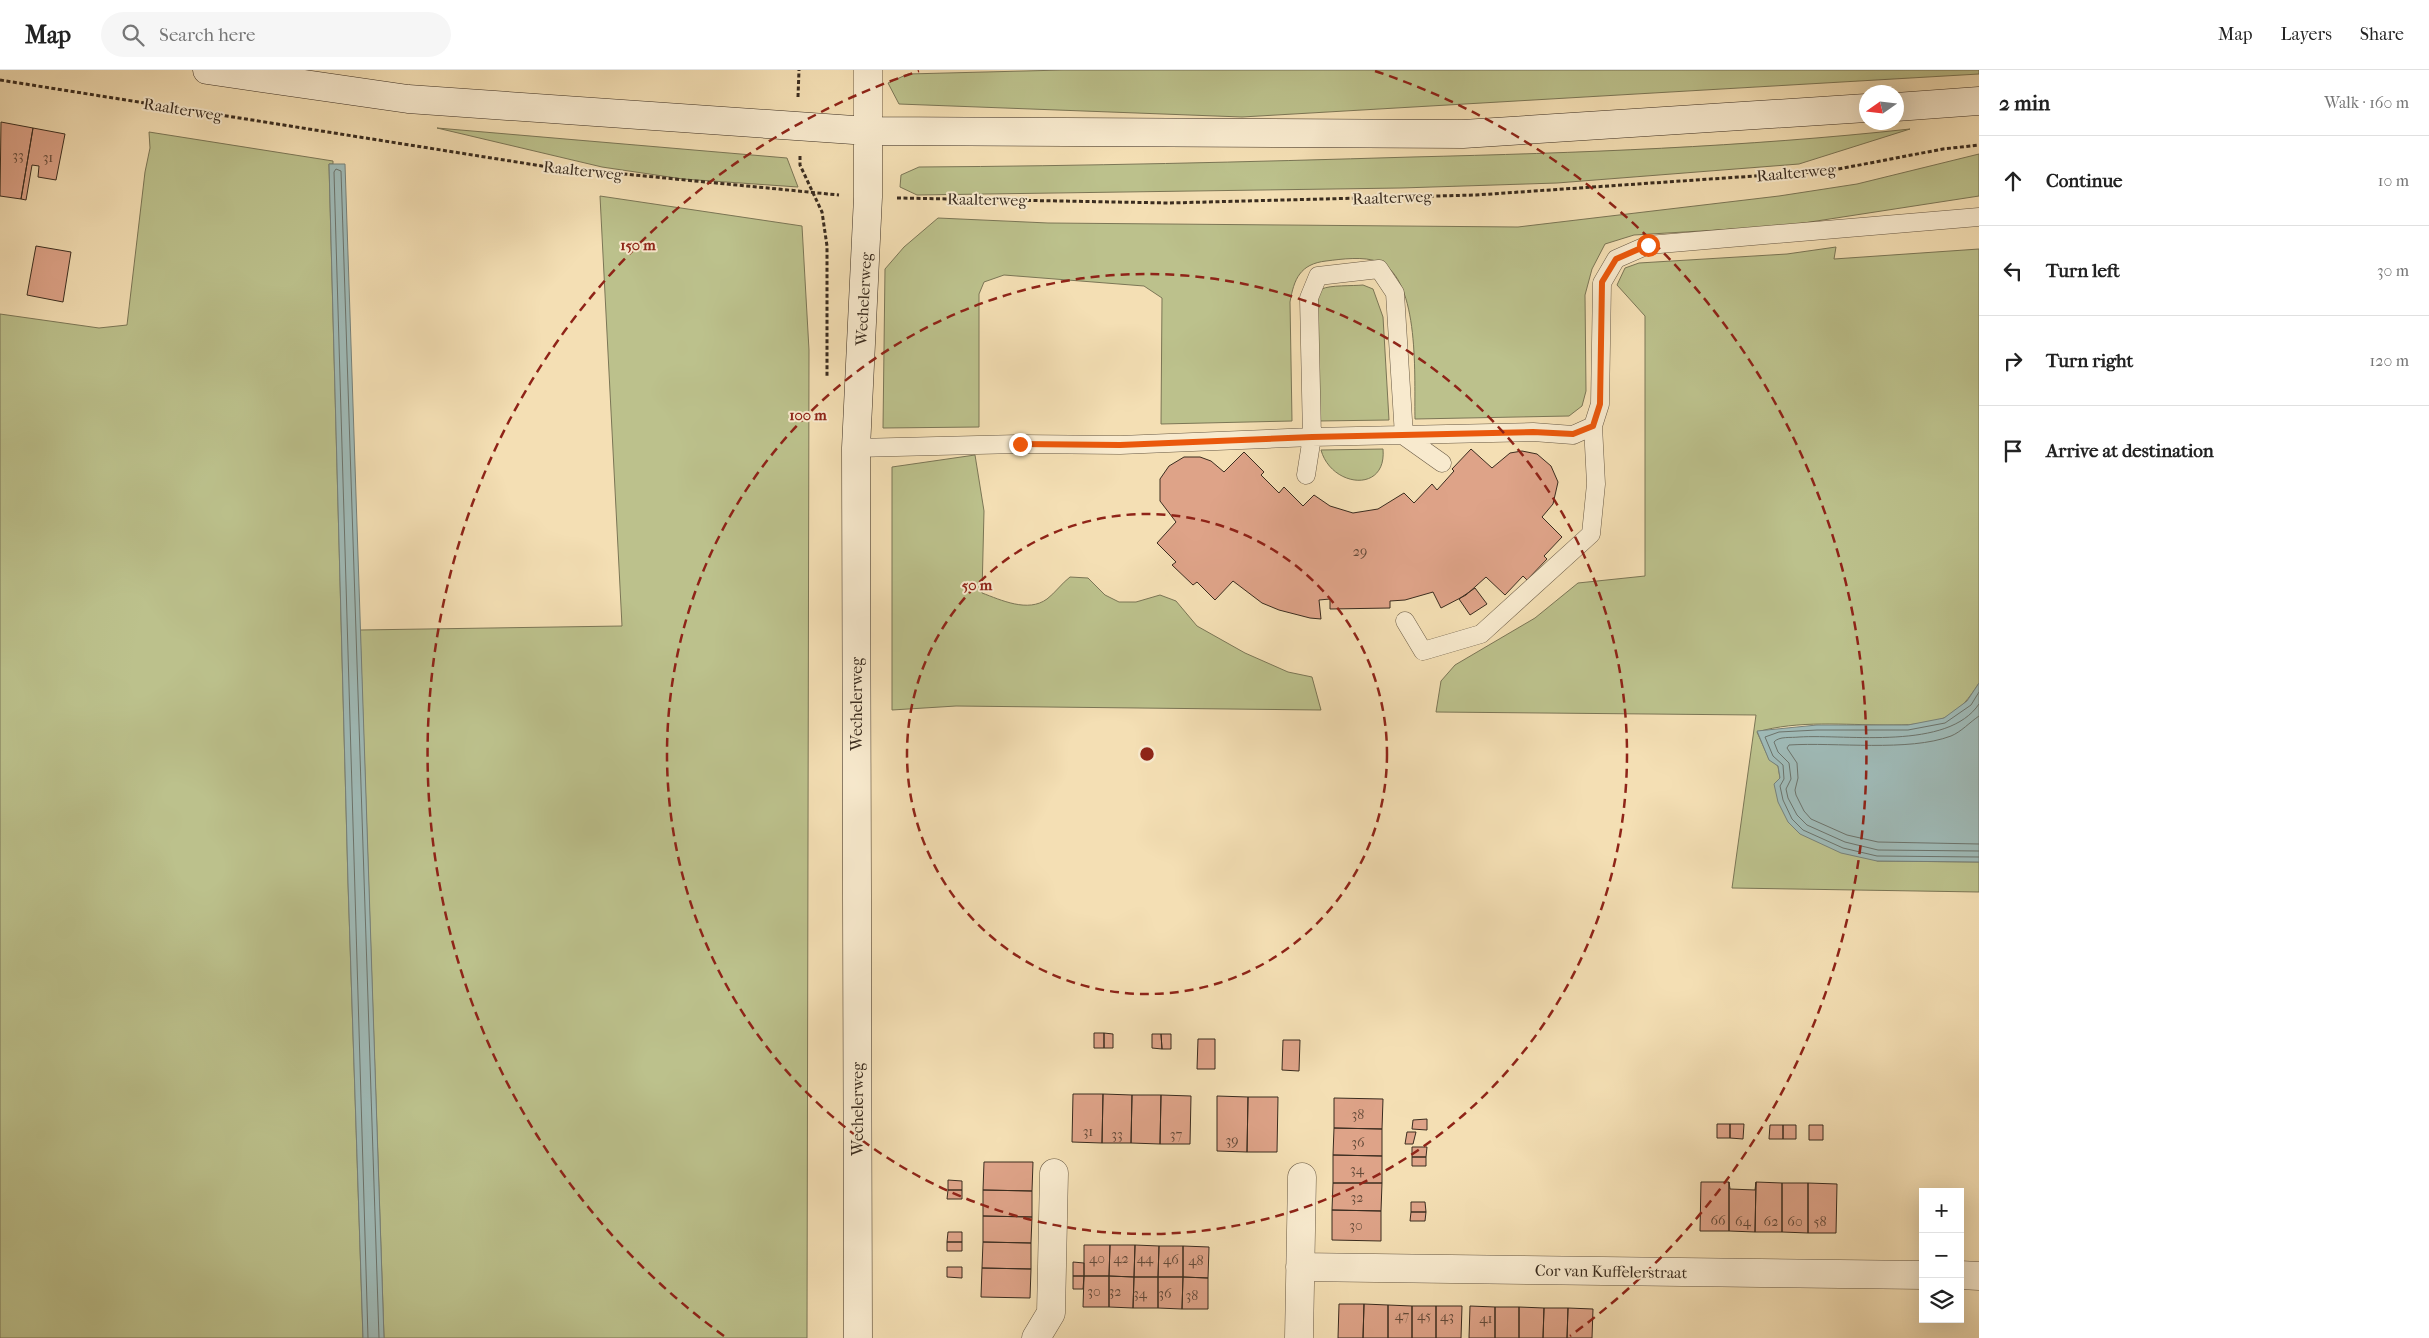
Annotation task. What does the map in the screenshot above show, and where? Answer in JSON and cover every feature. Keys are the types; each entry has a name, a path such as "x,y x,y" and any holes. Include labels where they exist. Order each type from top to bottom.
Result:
{"street":[{"path":"207,70 408,99 868,131 1463,134 1859,108"},
{"name":"Wechelerweg","path":"858,1338 856,448 868,197 868,70"},
{"path":"1904,106 1979,101"},
{"path":"1036,1338 1051,1313 1054,1173"},
{"path":"1299,1338 1302,1177"},
{"name":"Cor van Kuffelerstraat","path":"1300,1267 1919,1275"},
{"path":"1964,1276 1979,1276"}],"lane":[{"path":"1405,621 1423,651 1481,634 1591,534 1596,484 1593,426 1600,404 1602,282 1616,259 1648,245 1979,218"},
{"path":"1306,475 1312,437 1309,298 1318,276 1379,269 1395,293 1404,436"},
{"path":"856,448 1020,444 1120,445 1312,437 1533,432 1573,434 1593,426"},
{"path":"1404,436 1442,464"}],"path":[{"name":"Raalterweg","path":"0,80 542,166 868,197 1169,203 1476,195 1828,171 1943,149 1979,145"}],"green space":[{"path":"1063,70 1979,70 1979,74 1242,117 899,104 888,83 908,74"},
{"path":"437,128 787,158 798,187 683,179 602,167"},
{"path":"1910,129 1799,164 1557,183 1401,188 917,195 900,187 901,175 919,167 1227,162 1599,151 1724,145"},
{"path":"149,132 333,161 333,164 329,164 348,882 363,1338 0,1338 0,314 99,328 127,325 145,172 150,148"},
{"path":"1979,154 1979,196 1784,226 1634,235 1605,244 1592,269 1585,295 1586,391 1582,406 1569,416 1415,419 1412,333 1409,309 1402,288 1393,272 1379,262 1353,258 1310,265 1304,269 1296,280 1290,302 1292,421 1161,424 1162,298 1144,286 1004,275 984,282 979,294 979,427 883,428 885,269 904,247 938,218 1048,223 1518,227 1779,196 1857,184"},
{"path":"600,196 802,226 809,350 807,1338 384,1338 360,630 622,626"},
{"path":"1836,247 1834,259 1979,249 1979,683 1960,708 1944,718 1931,722 1901,725 1805,725 1773,728 1757,732 1769,759 1778,766 1780,778 1877,861 1979,862 1979,892 1732,888 1756,715 1436,712 1441,681 1455,665 1535,618 1578,583 1645,576 1645,316 1617,285 1625,268 1639,263 1787,254"},
{"path":"1363,285 1373,289 1383,317 1389,420 1318,421 1316,304 1318,296 1320,290 1325,288"},
{"path":"1383,449 1382,463 1376,473 1368,479 1357,480 1346,478 1335,472 1321,450"},
{"path":"975,455 984,511 982,593 1014,604 1032,605 1047,599 1070,577 1088,578 1105,595 1119,602 1136,602 1160,595 1176,601 1197,626 1245,653 1288,672 1312,677 1321,710 956,706 892,710 892,467"}],"water":[{"path":"329,164 345,164 384,1338 363,1338 348,882"},
{"path":"1979,683 1979,862 1877,861 1841,853 1800,834 1788,822 1778,802 1774,784 1780,778 1778,766 1769,760 1757,731 1817,725 1908,725 1944,718 1967,701"}],"building":[{"path":"1,122 33,128 21,199 0,196"},
{"path":"33,128 65,134 56,180 38,177 39,166 32,165 26,200 21,199"},
{"path":"36,246 71,252 63,302 27,295"},
{"path":"1471,449 1492,468 1510,453 1522,451 1537,454 1551,466 1558,482 1553,504 1542,517 1562,537 1544,556 1547,559 1527,580 1523,576 1505,595 1486,577 1466,595 1441,608 1433,592 1405,600 1390,601 1390,608 1330,609 1330,599 1319,600 1321,619 1310,618 1279,610 1262,603 1233,581 1215,600 1197,582 1193,585 1172,565 1176,562 1157,543 1176,522 1160,501 1160,479 1169,466 1184,457 1200,457 1211,461 1224,472 1244,452 1264,472 1261,475 1279,493 1284,487 1303,506 1314,495 1330,506 1353,513 1378,509 1404,493 1414,503 1432,484 1437,490 1454,471 1452,469"},
{"path":"1475,588 1487,604 1470,615 1459,599"},
{"path":"1094,1033 1104,1033 1104,1048 1094,1048"},
{"path":"1104,1033 1113,1034 1113,1048 1104,1048"},
{"path":"1152,1034 1161,1034 1162,1049 1152,1048"},
{"path":"1161,1034 1171,1034 1171,1049 1162,1049"},
{"path":"1198,1039 1215,1039 1215,1069 1197,1069"},
{"path":"1283,1040 1300,1040 1299,1071 1282,1070"},
{"path":"1073,1094 1103,1094 1102,1143 1072,1142"},
{"path":"1103,1094 1132,1095 1131,1143 1102,1143"},
{"path":"1132,1095 1161,1095 1160,1144 1131,1143"},
{"path":"1161,1095 1191,1096 1190,1144 1160,1144"},
{"path":"1217,1096 1248,1097 1247,1152 1217,1151"},
{"path":"1248,1097 1278,1097 1277,1152 1247,1152"},
{"path":"1334,1098 1383,1099 1382,1129 1334,1128"},
{"path":"1427,1119 1427,1130 1412,1129 1413,1120"},
{"path":"1717,1124 1730,1124 1730,1138 1717,1138"},
{"path":"1730,1124 1744,1124 1743,1139 1730,1138"},
{"path":"1770,1125 1783,1125 1783,1139 1769,1139"},
{"path":"1783,1125 1796,1125 1796,1139 1783,1139"},
{"path":"1809,1125 1823,1125 1823,1140 1809,1140"},
{"path":"1334,1128 1382,1129 1382,1156 1333,1155"},
{"path":"1407,1132 1416,1132 1413,1144 1405,1144"},
{"path":"1412,1147 1427,1147 1426,1157 1412,1157"},
{"path":"1333,1155 1382,1156 1382,1183 1333,1183"},
{"path":"1412,1157 1426,1157 1426,1166 1412,1166"},
{"path":"984,1162 1033,1162 1032,1191 983,1190"},
{"path":"948,1180 962,1181 962,1190 948,1190"},
{"path":"1701,1182 1729,1182 1729,1231 1700,1231"},
{"path":"1729,1182 1730,1189 1755,1190 1756,1182 1755,1232 1729,1231"},
{"path":"1756,1182 1782,1183 1782,1232 1755,1232"},
{"path":"1333,1183 1382,1183 1381,1211 1332,1210"},
{"path":"1782,1183 1808,1183 1808,1233 1782,1232"},
{"path":"1808,1183 1837,1184 1836,1233 1808,1233"},
{"path":"948,1190 962,1190 962,1199 947,1199"},
{"path":"983,1190 1032,1191 1032,1217 983,1216"},
{"path":"1411,1202 1425,1202 1426,1212 1411,1212"},
{"path":"1332,1210 1381,1211 1381,1241 1332,1240"},
{"path":"1411,1212 1426,1212 1425,1221 1410,1221"},
{"path":"983,1216 1032,1217 1031,1243 983,1242"},
{"path":"948,1232 962,1232 962,1242 947,1242"},
{"path":"947,1242 962,1242 962,1251 947,1251"},
{"path":"983,1242 1031,1243 1031,1269 982,1268"},
{"path":"1084,1245 1110,1245 1109,1276 1084,1276"},
{"path":"1110,1245 1135,1245 1134,1277 1109,1276"},
{"path":"1135,1245 1159,1246 1158,1277 1134,1277"},
{"path":"1159,1246 1183,1246 1183,1277 1158,1277"},
{"path":"1183,1246 1209,1247 1208,1278 1183,1277"},
{"path":"1073,1262 1084,1263 1084,1276 1073,1276"},
{"path":"947,1267 962,1267 962,1278 947,1277"},
{"path":"982,1268 1031,1269 1030,1298 981,1297"},
{"path":"1073,1276 1084,1276 1083,1289 1073,1289"},
{"path":"1084,1276 1109,1276 1109,1307 1083,1307"},
{"path":"1109,1276 1134,1277 1133,1308 1109,1307"},
{"path":"1134,1277 1158,1277 1158,1308 1133,1308"},
{"path":"1158,1277 1183,1277 1182,1309 1158,1308"},
{"path":"1183,1277 1208,1278 1208,1309 1182,1309"},
{"path":"1339,1304 1364,1304 1363,1338 1338,1338"},
{"path":"1364,1304 1388,1305 1388,1338 1363,1338"},
{"path":"1388,1305 1412,1306 1412,1338 1388,1338"},
{"path":"1412,1306 1436,1306 1436,1338 1412,1338"},
{"path":"1436,1306 1462,1306 1461,1338 1436,1338"},
{"path":"1470,1306 1495,1307 1495,1338 1469,1338"},
{"path":"1495,1307 1519,1307 1519,1338 1495,1338"},
{"path":"1519,1307 1544,1308 1543,1338 1519,1338"},
{"path":"1544,1308 1568,1308 1567,1338 1543,1338"},
{"path":"1568,1308 1593,1309 1592,1338 1567,1338"}],"route":[{"path":"1020,444 1120,445 1312,437 1533,432 1573,434 1593,426 1600,404 1602,282 1616,259 1648,245"}]}
